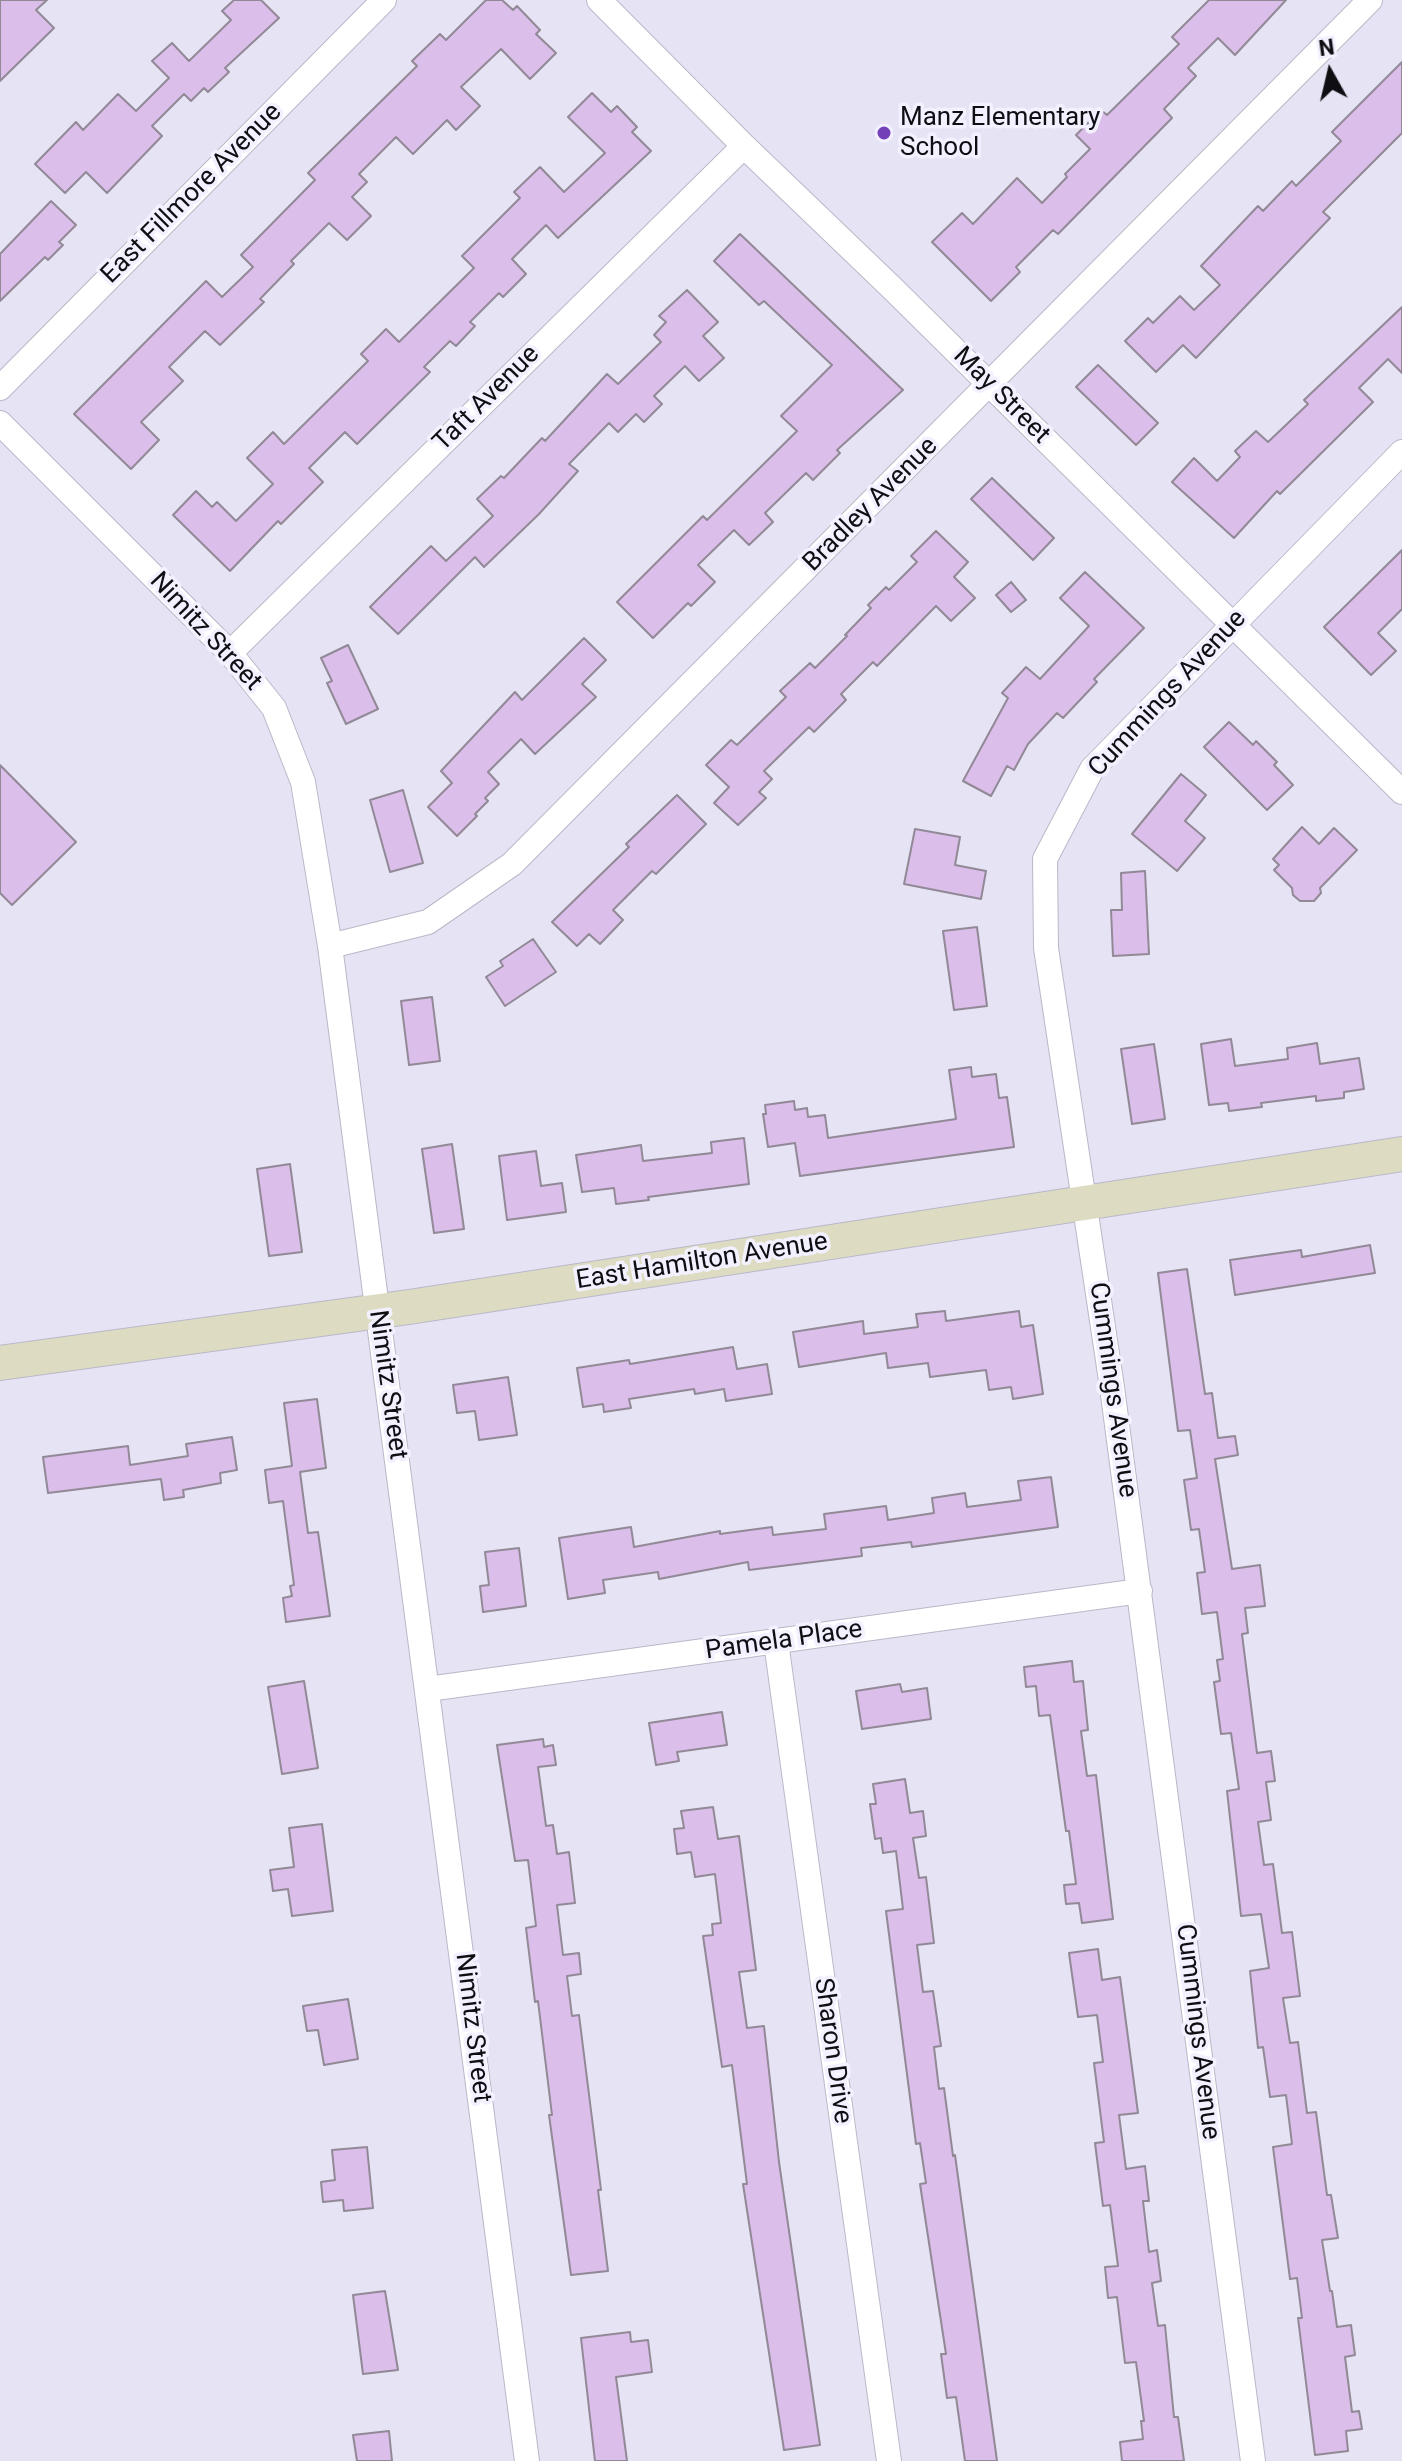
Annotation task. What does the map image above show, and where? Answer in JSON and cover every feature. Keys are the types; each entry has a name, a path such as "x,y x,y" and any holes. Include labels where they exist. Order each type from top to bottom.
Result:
{"street":[{"name":"East Fillmore Avenue","path":"0,388 384,0"},
{"name":"May Street","path":"599,0 1402,792"},
{"name":"Bradley Avenue","path":"330,946 428,922 512,864 1370,0"},
{"name":"Taft Avenue","path":"230,653 744,146"},
{"name":"Nimitz Street","path":"0,423 230,653 274,708 303,782 330,946 527,2461"},
{"name":"Cummings Avenue","path":"1253,2461 1140,1591 1086,1204 1046,948 1045,859 1092,769 1402,452"},
{"name":"East Hamilton Avenue","path":"0,1363 377,1311 1402,1154"},
{"name":"Pamela Place","path":"428,1689 1140,1591"},
{"name":"Sharon Drive","path":"776,1642 889,2461"}],"building":[{"path":"0,0 47,0 36,10 54,28 0,81"},
{"path":"234,0 261,0 279,18 225,68 229,72 208,92 204,88 191,101 184,94 152,126 162,136 107,193 86,172 65,193 35,164 76,122 83,130 118,94 136,111 169,78 152,61 172,43 189,61 231,20 222,11"},
{"path":"486,0 502,0 513,10 517,6 540,30 536,34 556,53 530,79 501,49 461,87 480,106 456,130 447,120 413,154 396,137 359,174 367,182 352,197 371,216 347,240 329,223 291,261 294,264 260,299 264,302 220,345 205,331 169,367 183,381 141,422 159,440 131,469 74,414 206,281 222,297 253,267 241,255 315,180 308,173 417,66 412,61 440,34 446,40"},
{"path":"1209,0 1286,0 1235,55 1218,38 1188,68 1196,76 1164,109 1172,118 1058,234 1053,230 1016,267 1020,272 991,301 932,242 962,213 973,224 1017,178 1042,203 1090,149 1076,135 1101,110 1107,115 1179,44 1172,37"},
{"path":"1402,62 1402,133 1323,212 1330,218 1196,358 1183,345 1156,372 1125,341 1148,318 1153,323 1180,296 1194,310 1220,285 1201,266 1258,206 1263,211 1292,181 1296,186 1341,141 1332,132"},
{"path":"592,93 611,112 617,106 637,127 632,132 651,151 558,238 546,225 512,259 526,274 503,297 499,293 470,322 475,326 456,346 450,341 424,367 430,372 357,444 345,432 309,468 323,482 281,524 278,521 230,571 173,515 196,491 212,507 217,502 236,521 273,484 247,458 273,432 284,444 368,361 361,354 386,329 399,342 474,268 462,256 520,198 514,192 540,167 564,192 605,153 568,117"},
{"path":"51,201 76,225 59,242 63,245 48,260 45,257 0,301 0,254"},
{"path":"740,234 903,390 837,450 840,453 813,480 806,473 765,513 773,522 749,545 734,530 698,565 715,582 691,606 688,603 653,638 617,602 703,516 707,520 797,431 781,416 832,365 764,301 759,305 714,261"},
{"path":"687,290 718,322 703,336 724,358 699,381 685,366 654,396 662,404 644,422 636,414 618,432 609,423 569,464 578,471 539,514 484,567 475,557 398,634 370,607 431,546 446,561 493,516 477,499 501,476 504,478 542,438 545,441 607,374 618,384 661,342 654,335 666,322 659,316"},
{"path":"1402,307 1402,373 1388,359 1359,388 1373,402 1280,494 1277,491 1234,538 1172,482 1194,458 1217,481 1240,457 1235,451 1256,431 1268,442 1308,404 1304,400"},
{"path":"1098,365 1158,423 1136,445 1076,387"},
{"path":"992,478 1054,538 1033,560 971,499"},
{"path":"936,531 968,562 954,577 975,598 951,621 936,606 877,666 873,662 841,694 846,700 814,732 809,727 764,771 772,779 759,792 766,798 738,825 714,803 729,787 706,765 731,740 737,745 786,697 780,691 810,663 815,668 847,636 871,608 868,605 886,587 889,590 917,562 911,556"},
{"path":"1402,550 1402,609 1378,633 1396,651 1371,675 1324,627"},
{"path":"1085,572 1144,628 1094,679 1097,682 1063,718 1057,713 1028,744 1014,770 1007,766 991,796 963,781 1008,698 1002,693 1026,667 1040,679 1089,626 1060,598"},
{"path":"1011,582 1026,600 1011,612 996,595"},
{"path":"584,638 606,660 582,684 596,697 535,754 521,739 488,772 499,784 485,798 488,801 475,814 477,816 457,836 428,807 452,783 441,771 515,692 522,700"},
{"path":"348,645 378,709 346,724 327,683 332,681 321,658"},
{"path":"1229,722 1253,745 1256,741 1277,762 1274,765 1293,785 1267,810 1204,747"},
{"path":"0,765 76,842 12,905 0,893"},
{"path":"1181,774 1206,795 1185,821 1205,838 1177,871 1132,834"},
{"path":"403,790 423,863 390,872 370,800"},
{"path":"677,795 706,824 656,874 652,871 613,910 623,920 600,944 589,934 577,946 552,922"},
{"path":"1302,827 1319,844 1334,828 1357,850 1320,888 1321,893 1314,901 1300,901 1274,870 1279,865 1273,859"},
{"path":"915,829 960,837 955,865 986,871 981,899 904,884"},
{"path":"1145,871 1149,954 1113,956 1111,910 1122,910 1121,873"},
{"path":"977,927 987,1006 954,1010 943,931"},
{"path":"533,939 556,972 505,1006 486,977 503,966 500,961"},
{"path":"432,997 440,1061 409,1065 401,1001"},
{"path":"1231,1039 1235,1066 1288,1059 1287,1048 1317,1043 1320,1064 1359,1058 1364,1089 1344,1092 1344,1098 1316,1101 1316,1096 1261,1103 1262,1107 1229,1111 1228,1103 1209,1105 1201,1044"},
{"path":"1154,1044 1165,1119 1132,1124 1121,1049"},
{"path":"971,1067 972,1077 996,1074 999,1098 1007,1097 1014,1147 800,1176 795,1143 768,1147 763,1114 766,1114 765,1105 794,1101 795,1110 807,1108 808,1117 825,1115 828,1138 956,1119 949,1070"},
{"path":"744,1138 749,1184 616,1204 614,1188 582,1192 576,1155 641,1145 643,1161 712,1153 711,1142"},
{"path":"452,1144 464,1229 434,1233 422,1149"},
{"path":"536,1151 541,1186 562,1183 566,1212 507,1220 499,1156"},
{"path":"290,1164 302,1252 269,1256 257,1169"},
{"path":"1370,1245 1375,1273 1235,1295 1230,1260 1301,1250 1302,1257"},
{"path":"1187,1269 1205,1394 1212,1393 1218,1438 1235,1436 1238,1455 1215,1459 1232,1569 1260,1565 1265,1606 1245,1608 1248,1633 1242,1634 1257,1753 1271,1751 1275,1781 1266,1782 1271,1820 1258,1822 1264,1865 1273,1864 1282,1933 1292,1932 1300,1996 1283,1998 1290,2043 1298,2042 1307,2113 1316,2112 1327,2195 1331,2195 1338,2238 1322,2240 1330,2291 1337,2327 1351,2325 1355,2355 1345,2357 1352,2412 1359,2411 1362,2429 1346,2431 1348,2451 1315,2455 1298,2318 1302,2318 1297,2278 1290,2279 1273,2147 1292,2144 1286,2095 1270,2097 1263,2047 1258,2048 1250,1971 1269,1968 1261,1914 1241,1916 1227,1791 1239,1789 1231,1733 1221,1734 1214,1682 1220,1681 1217,1660 1223,1659 1217,1612 1202,1614 1197,1573 1205,1572 1199,1529 1191,1530 1184,1480 1197,1478 1190,1430 1178,1431 1158,1273"},
{"path":"945,1311 946,1321 1019,1311 1021,1327 1033,1325 1043,1394 1013,1399 1011,1387 989,1390 986,1370 930,1377 928,1363 888,1368 886,1353 799,1367 793,1332 863,1321 864,1334 918,1327 916,1314"},
{"path":"733,1347 737,1369 767,1364 772,1394 726,1401 724,1389 695,1394 694,1389 629,1399 631,1408 604,1412 603,1404 583,1407 577,1368 629,1360 630,1364"},
{"path":"508,1377 517,1435 479,1440 475,1411 457,1413 453,1385"},
{"path":"317,1399 326,1468 300,1472 308,1533 318,1532 330,1616 286,1622 283,1598 292,1596 290,1586 294,1585 283,1501 269,1503 265,1470 292,1466 284,1403"},
{"path":"232,1437 237,1470 220,1473 221,1483 183,1490 184,1497 164,1500 161,1479 48,1493 43,1457 128,1446 130,1465 188,1456 186,1444"},
{"path":"1051,1477 1058,1527 912,1547 911,1542 861,1548 862,1556 749,1570 748,1562 659,1579 658,1572 603,1580 605,1593 568,1599 559,1538 631,1527 634,1547 720,1531 720,1534 772,1527 773,1535 826,1529 824,1514 886,1506 888,1520 934,1513 932,1498 965,1493 967,1507 1021,1500 1018,1481"},
{"path":"519,1548 526,1606 483,1612 480,1586 489,1585 485,1552"},
{"path":"1072,1661 1074,1682 1083,1681 1088,1730 1081,1731 1087,1776 1096,1775 1113,1919 1082,1923 1079,1903 1066,1904 1064,1885 1076,1884 1050,1715 1039,1716 1036,1686 1026,1687 1024,1667"},
{"path":"304,1681 318,1768 282,1774 268,1687"},
{"path":"900,1684 902,1692 927,1688 931,1719 862,1729 856,1691"},
{"path":"722,1712 727,1745 677,1752 679,1761 656,1765 649,1723"},
{"path":"543,1739 544,1747 553,1745 556,1765 538,1767 546,1826 553,1825 557,1854 569,1852 575,1903 557,1905 563,1955 579,1953 581,1974 567,1976 572,2016 579,2015 608,2271 571,2275 549,2115 552,2115 538,2001 535,2002 526,1928 536,1926 528,1860 515,1861 497,1745"},
{"path":"905,1779 910,1813 923,1811 926,1836 913,1838 919,1878 926,1877 934,1943 917,1945 923,1992 933,1991 941,2046 934,2047 939,2089 944,2088 955,2155 997,2461 965,2461 956,2397 947,2398 941,2354 946,2354 920,2184 926,2183 920,2143 916,2144 886,1911 903,1909 896,1851 883,1853 881,1838 875,1839 870,1804 876,1804 873,1784"},
{"path":"713,1807 718,1839 739,1836 756,1970 739,1972 747,2028 764,2026 779,2162 820,2445 784,2450 743,2184 747,2184 732,2065 722,2067 703,1936 713,1935 712,1924 721,1923 715,1874 695,1877 691,1852 677,1854 674,1829 684,1828 681,1811"},
{"path":"322,1824 333,1911 292,1916 288,1889 273,1891 270,1870 294,1867 289,1828"},
{"path":"1098,1949 1102,1980 1120,1977 1138,2113 1119,2115 1126,2169 1145,2166 1149,2201 1143,2201 1149,2252 1157,2250 1161,2281 1152,2283 1158,2326 1165,2325 1174,2417 1178,2417 1184,2461 1122,2461 1120,2442 1143,2439 1141,2421 1144,2421 1136,2362 1125,2363 1117,2297 1108,2298 1105,2267 1118,2266 1110,2205 1103,2206 1095,2143 1104,2142 1094,2063 1103,2062 1097,2015 1078,2017 1069,1953"},
{"path":"348,1999 358,2059 324,2065 318,2030 307,2031 303,2006"},
{"path":"367,2147 373,2208 344,2211 343,2200 323,2202 321,2182 335,2180 332,2150"},
{"path":"385,2291 398,2370 363,2374 353,2295"},
{"path":"630,2332 631,2342 648,2340 652,2372 616,2377 627,2461 595,2461 581,2338"},
{"path":"389,2431 392,2461 357,2461 353,2435"}],"place":[{"name":"Manz Elementary School","path":"884,133"}]}
